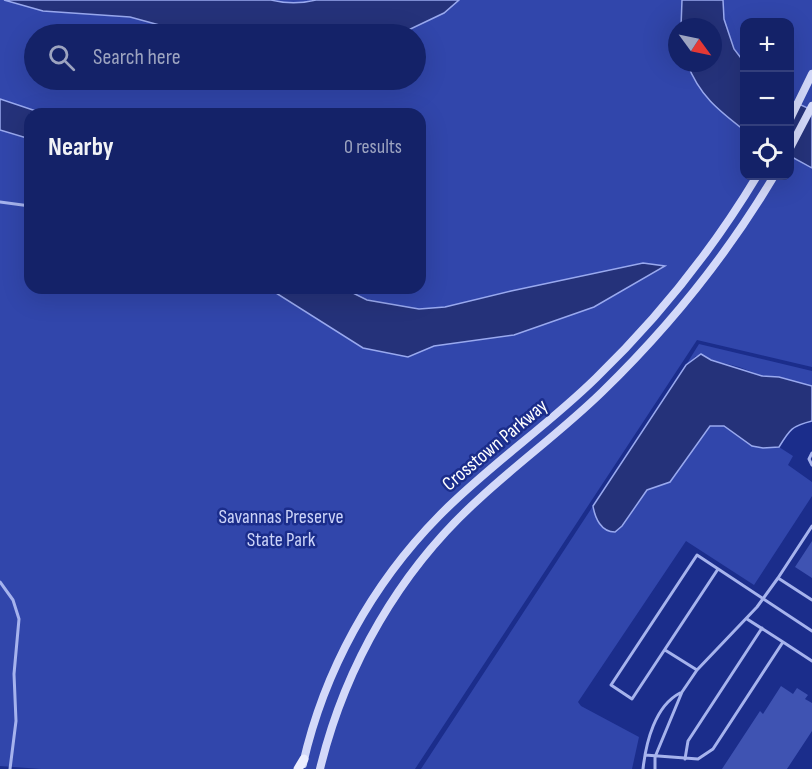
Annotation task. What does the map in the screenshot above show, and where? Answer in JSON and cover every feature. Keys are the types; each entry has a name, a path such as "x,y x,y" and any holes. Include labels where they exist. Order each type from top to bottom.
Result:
{"main road":[{"path":"794,109 812,74"},
{"path":"794,139 812,106"},
{"name":"Crosstown Parkway","path":"302,766 323,698 350,637 388,577 439,516 573,400 649,323 710,247 755,180"},
{"name":"Crosstown Parkway","path":"320,769 342,698 366,645 411,574 454,522 588,406 628,366 666,324 719,258 771,180"}],"lane":[{"path":"0,202 24,205"},
{"path":"812,453 809,459 812,465"},
{"path":"655,769 655,757 682,692 697,670 762,599 812,526"},
{"path":"718,569 632,699 611,685 697,555 812,631"},
{"path":"778,578 812,600"},
{"path":"0,582 13,600 19,619 14,674 16,721 10,769"},
{"path":"747,618 812,661"},
{"path":"685,759 688,741 762,628"},
{"path":"645,755 698,759 712,749 783,642"},
{"path":"665,650 697,670"},
{"path":"643,769 655,723 670,699 682,692"}],"green space":[{"name":"Savannas Preserve State Park","path":"0,0 812,0 812,367 697,340 415,769 41,769 0,766"},
{"path":"699,344 812,371 812,386 779,377 763,376 696,356 686,365"},
{"path":"724,425 774,448 779,447 793,456 788,465 812,482 812,496 754,585 686,541 578,702 581,706 639,737 632,769 421,769 593,506 595,514 622,526 647,490 658,485 710,426"}],"shaded area":[{"path":"4,0 271,0 294,3 316,0 459,0 444,13 421,24 156,24 130,17 43,11"},
{"path":"682,0 723,0 724,19 734,49 740,57 740,127 710,101 691,72 722,72 722,18 681,18"},
{"path":"0,99 27,108 24,108 24,137 0,130"},
{"path":"794,102 812,110 812,168 794,158"},
{"path":"643,263 665,266 594,307 514,335 434,346 408,357 363,348 278,294 355,294 367,300 419,309 445,307"},
{"path":"701,354 711,360 762,376 779,377 812,386 812,421 792,429 779,447 763,448 752,446 724,426 710,426 670,482 647,490 622,526 615,532 606,530 597,520 593,506 686,365"}],"building":[{"path":"812,541 812,578 795,567"},
{"path":"781,686 793,694 797,688 808,695 805,699 812,703 812,731 787,769 722,769 760,711 763,714"}]}
